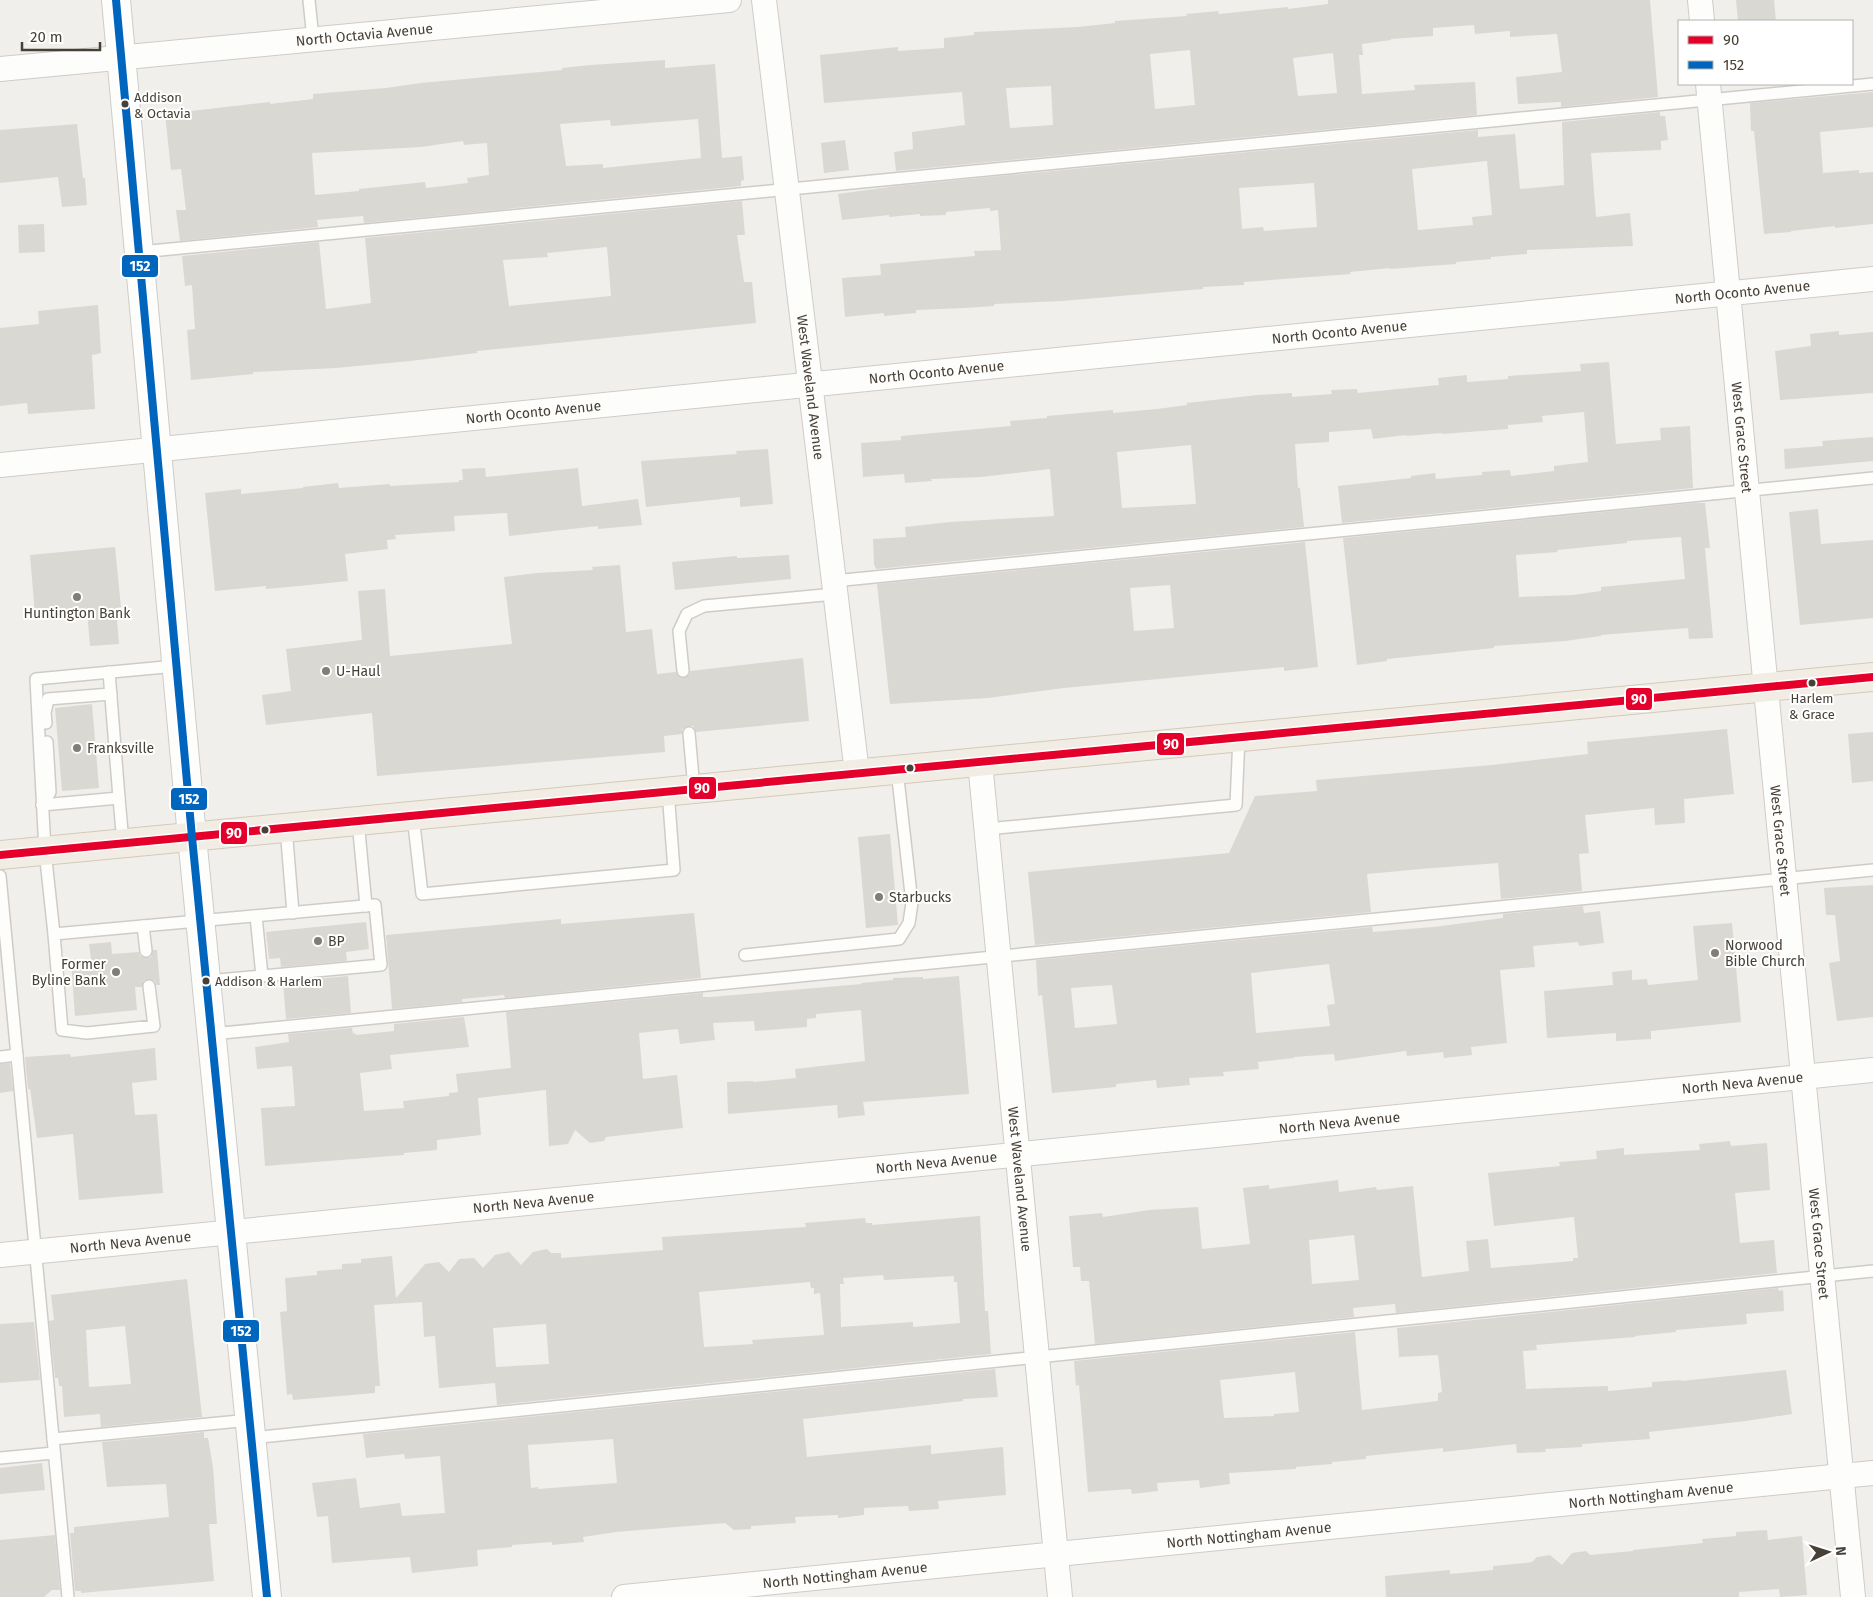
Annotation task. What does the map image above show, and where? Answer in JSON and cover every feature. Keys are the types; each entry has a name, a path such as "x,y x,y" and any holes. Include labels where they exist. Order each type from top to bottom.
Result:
{"main road":[{"path":"0,855 1873,677"}],"street":[{"path":"116,0 192,836 267,1597"},
{"name":"North Octavia Avenue","path":"0,69 729,0"},
{"name":"West Waveland Avenue","path":"764,0 857,773"},
{"path":"1700,0 1702,20"},
{"name":"West Grace Street","path":"1709,92 1853,1597"},
{"name":"North Oconto Avenue","path":"0,465 157,451 810,384 1873,279"},
{"name":"West Waveland Avenue","path":"980,762 1060,1597"},
{"name":"North Neva Avenue","path":"0,1254 1873,1070"},
{"name":"North Nottingham Avenue","path":"624,1597 1873,1473"}],"lane":[{"path":"310,0 313,39"},
{"path":"1853,85 1873,84"},
{"path":"140,252 787,190 1709,92 1852,85"},
{"path":"683,671 679,631 687,614 704,606 834,587 1873,478"},
{"path":"149,986 154,1026 87,1033 62,1030 45,851 36,679 177,666"},
{"path":"109,672 123,843"},
{"path":"42,805 50,792 45,713 48,699 111,694"},
{"path":"413,816 422,894 674,870 681,790 689,733"},
{"path":"987,829 1236,805 1239,737"},
{"path":"745,955 899,939 909,923 912,903 897,769"},
{"path":"42,805 119,798"},
{"path":"358,821 366,906"},
{"path":"286,828 294,913"},
{"path":"212,1034 1873,870"},
{"path":"0,876 68,1597"},
{"path":"54,934 375,905 381,965 207,981"},
{"path":"256,916 262,976"},
{"path":"143,926 146,951"},
{"path":"0,1056 17,1055"},
{"path":"53,1439 251,1429 1037,1357 1873,1271"},
{"path":"0,1458 54,1453"}],"building":[{"path":"1328,0 1650,0 1658,97 1561,107 1561,102 1518,104 1516,77 1562,72 1557,34 1510,37 1510,31 1475,34 1474,25 1433,28 1433,36 1391,39 1362,44 1363,55 1359,55 1362,94 1415,90 1414,85 1475,82 1477,115 896,171 894,152 913,149 912,132 965,125 962,92 824,103 820,55 898,47 898,51 944,48 944,38 974,35 974,32 1078,27 1115,23 1115,21 1187,16 1186,14 1218,11 1219,14 1328,4","holes":["1190,50 1195,105 1155,109 1150,54","1333,53 1337,93 1298,96 1293,58","1051,86 1053,125 1010,128 1006,88"]},
{"path":"1736,0 1774,0 1776,20 1738,20"},
{"path":"665,60 665,68 715,64 722,158 742,156 744,180 741,181 741,186 364,223 363,216 317,220 318,227 180,241 176,210 186,210 181,169 171,170 165,114 313,99 313,94 562,70 562,68","holes":["698,119 701,158 603,168 603,164 566,166 560,124 610,120 611,126","463,141 464,145 487,143 489,175 467,178 468,183 426,188 425,182 315,195 312,153 421,147"]},
{"path":"1873,92 1873,127 1820,132 1823,173 1859,170 1859,173 1873,172 1873,224 1764,234 1754,131 1751,131 1750,103"},
{"path":"1660,112 1660,116 1665,116 1668,140 1661,141 1661,150 1591,153 1596,217 1630,213 1633,246 1527,250 1527,254 1491,257 1491,259 1456,262 1456,264 1390,268 1350,272 1351,274 1244,282 1244,285 1203,287 1203,289 1062,301 916,310 916,313 884,316 884,313 845,317 842,278 881,275 880,264 975,256 974,251 1001,250 998,210 990,211 990,208 946,212 946,215 920,216 920,214 889,217 889,215 842,220 838,194 897,186 1478,130 1478,137 1515,134 1520,189 1564,185 1562,122","holes":["1487,161 1492,215 1472,217 1473,225 1418,230 1412,169","1314,183 1317,227 1264,231 1263,227 1242,229 1239,188"]},
{"path":"77,124 87,205 62,207 58,177 0,183 0,130"},
{"path":"845,140 849,170 824,173 821,143"},
{"path":"742,201 745,235 737,235 744,282 752,282 756,323 477,351 477,353 410,361 336,368 253,372 253,374 191,380 187,330 195,329 192,285 185,286 182,256 319,242 326,309 371,303 365,238","holes":["607,247 611,296 509,306 503,260 548,257 547,253"]},
{"path":"44,224 45,252 19,253 18,225"},
{"path":"98,305 101,353 92,355 95,409 28,414 27,403 0,406 0,328 39,324 38,311"},
{"path":"1839,331 1839,335 1873,332 1873,393 1780,400 1775,351 1811,346 1810,334"},
{"path":"1609,362 1616,444 1661,440 1660,428 1690,426 1693,488 1342,523 1338,486 1411,478 1411,476 1435,473 1436,479 1482,475 1482,472 1510,470 1511,476 1554,471 1554,466 1588,462 1584,412 1542,416 1543,422 1508,425 1508,429 1406,435 1373,439 1371,429 1329,432 1329,442 1295,444 1298,488 1300,488 1304,527 876,569 874,564 873,539 906,537 905,527 950,522 1054,516 1050,469 905,483 904,474 863,477 861,443 901,440 901,436 1011,426 1010,421 1047,418 1047,416 1113,410 1113,413 1157,409 1187,405 1187,403 1257,395 1292,393 1292,397 1332,394 1331,390 1357,389 1358,393 1439,385 1438,378 1467,375 1467,382 1508,379 1508,376 1581,371 1580,364","holes":["1191,445 1196,504 1122,508 1117,452"]},
{"path":"1873,437 1873,461 1785,469 1784,449 1823,446 1822,441"},
{"path":"768,449 773,504 740,507 740,497 646,507 641,461 737,454 736,451"},
{"path":"485,468 486,477 578,468 582,506 638,499 642,525 598,529 598,526 509,536 507,513 454,516 455,531 395,535 396,539 387,540 388,549 345,554 348,581 266,589 266,586 215,591 205,493 241,489 241,494 338,483 339,488 459,482 459,480 463,480 462,469"},
{"path":"1705,503 1710,548 1705,548 1713,638 1689,639 1688,628 1601,635 1565,641 1494,646 1494,648 1387,659 1387,661 1357,665 1343,538","holes":["1681,537 1685,579 1601,587 1601,591 1573,595 1519,597 1516,555 1558,552 1557,550 1627,543 1627,541"]},
{"path":"1818,509 1821,544 1873,540 1873,618 1800,625 1789,512"},
{"path":"1305,542 1318,667 1284,671 1284,667 1064,688 988,698 890,704 877,584","holes":["1170,585 1174,628 1134,631 1130,588"]},
{"name":"Huntington Bank","path":"115,547 121,607 116,608 119,644 90,646 87,611 35,615 30,555"},
{"path":"789,555 791,579 675,590 672,562 737,556 737,558"},
{"path":"620,565 626,632 652,629 657,674 676,672 680,678 684,678 690,674 690,671 803,658 809,721 696,732 693,726 688,726 682,729 682,734 664,736 665,752 377,776 372,713 266,725 262,695 291,691 286,649 362,640 358,591 385,589 390,656 512,644 504,577 593,570 592,567"},
{"name":"Franksville","path":"92,704 99,788 62,791 55,708"},
{"path":"1727,729 1734,794 1684,799 1685,823 1655,825 1654,808 1585,815 1589,853 1579,854 1582,891 1501,899 1498,863 1367,874 1371,912 1035,945 1028,872 1229,853 1255,796 1317,791 1316,780 1492,765 1588,754 1587,742"},
{"path":"1873,732 1873,781 1852,783 1848,734"},
{"name":"Starbucks","path":"890,834 898,925 866,928 858,837"},
{"path":"1873,885 1873,1017 1837,1021 1829,963 1840,961 1835,915 1826,915 1824,888"},
{"path":"1583,906 1584,913 1600,911 1604,943 1579,946 1578,942 1533,946 1535,967 1500,970 1507,1043 1471,1047 1472,1055 1444,1058 1443,1052 1407,1056 1406,1051 1335,1061 1334,1054 1294,1057 1258,1062 1259,1069 1223,1072 1224,1076 1189,1078 1190,1085 1157,1088 1156,1080 1116,1084 1116,1087 1052,1093 1042,995 1038,996 1036,960 1372,927 1373,932 1433,927 1503,918 1503,914","holes":["1329,964 1335,1004 1327,1005 1330,1026 1256,1033 1251,973","1112,985 1117,1024 1075,1028 1071,988"]},
{"path":"694,913 701,978 505,998 504,995 462,999 462,1002 392,1009 386,935 561,919 561,924"},
{"name":"BP","path":"366,922 369,949 346,952 347,961 281,967 280,958 269,959 266,932"},
{"path":"1732,923 1741,1022 1651,1031 1651,1039 1616,1041 1616,1033 1547,1038 1544,991 1613,985 1612,972 1632,970 1632,980 1647,979 1648,985 1698,980 1693,926"},
{"name":"Former Byline Bank","path":"111,942 112,954 139,952 140,956 146,958 151,957 153,950 157,950 160,985 156,985 155,981 149,979 144,980 142,987 135,987 137,1010 75,1016 71,960 91,959 89,944"},
{"path":"348,976 351,1013 286,1019 283,982"},
{"path":"959,976 969,1094 863,1102 865,1115 838,1118 837,1105 728,1114 727,1082 753,1082 796,1078 795,1069 865,1061 861,1010 816,1014 816,1018 807,1019 807,1027 755,1031 754,1021 713,1023 715,1040 680,1044 678,1029 639,1033 643,1079 677,1075 683,1128 606,1137 604,1141 590,1143 575,1130 568,1144 549,1146 546,1090 478,1098 481,1135 437,1140 437,1150 404,1153 404,1155 265,1166 261,1108 295,1106 292,1066 257,1069 255,1047 289,1042 288,1034 352,1028 353,1034 355,1033 356,1035 394,1031 394,1024 464,1017 469,1047 390,1055 392,1069 360,1073 364,1111 404,1108 403,1101 449,1096 449,1093 458,1092 456,1074 511,1068 506,1012 703,993 703,997 710,997 862,984 893,980 893,978 923,977 923,979"},
{"path":"155,1048 157,1080 132,1083 135,1115 157,1114 163,1193 79,1200 73,1134 37,1138 30,1089 28,1089 25,1057 70,1054 71,1057"},
{"path":"10,1063 13,1091 0,1093 0,1064"},
{"path":"1730,1141 1731,1146 1767,1143 1770,1190 1735,1193 1740,1243 1774,1240 1777,1273 1396,1313 1395,1304 1353,1308 1354,1317 1095,1344 1089,1281 1081,1281 1080,1267 1073,1267 1069,1216 1102,1213 1103,1217 1149,1210 1198,1207 1202,1249 1250,1244 1243,1188 1269,1185 1269,1189 1338,1180 1339,1192 1376,1187 1377,1190 1413,1186 1422,1277 1469,1271 1466,1241 1488,1239 1491,1268 1573,1261 1573,1258 1578,1258 1574,1217 1494,1226 1488,1173 1560,1166 1559,1162 1597,1159 1596,1151 1624,1148 1624,1155 1700,1150 1699,1144","holes":["1354,1235 1359,1280 1312,1284 1309,1240"]},
{"path":"980,1216 985,1311 988,1311 991,1354 497,1405 495,1383 439,1388 435,1336 424,1337 422,1302 374,1305 380,1386 375,1386 375,1393 293,1400 292,1394 287,1395 280,1312 287,1311 285,1278 317,1275 317,1271 342,1269 342,1264 361,1263 361,1259 392,1256 396,1298 425,1264 439,1262 449,1272 459,1259 474,1258 483,1268 495,1255 509,1252 521,1265 533,1252 547,1249 551,1253 561,1253 561,1258 663,1250 662,1237 806,1227 805,1223 865,1218 866,1223 872,1223 872,1225","holes":["883,1275 884,1280 954,1276 954,1282 957,1282 960,1323 913,1327 913,1322 841,1327 840,1284 844,1284 843,1278","810,1282 811,1288 814,1288 814,1294 820,1293 824,1335 752,1340 753,1344 704,1347 699,1292","546,1324 549,1364 496,1367 493,1328"]},
{"path":"187,1279 202,1417 101,1427 100,1414 64,1417 62,1386 59,1386 58,1378 55,1378 49,1321 54,1320 51,1295","holes":["125,1326 131,1384 89,1387 86,1330"]},
{"path":"1778,1288 1779,1291 1783,1290 1784,1311 1746,1314 1747,1324 1676,1330 1676,1332 1635,1337 1536,1345 1537,1350 1523,1351 1526,1389 1608,1386 1608,1391 1652,1387 1652,1382 1681,1381 1786,1370 1792,1414 1649,1432 1650,1439 1582,1444 1582,1447 1545,1449 1546,1452 1517,1453 1516,1444 1443,1452 1443,1448 1366,1456 1366,1459 1296,1467 1296,1469 1229,1473 1230,1484 1200,1488 1199,1480 1157,1483 1158,1491 1132,1494 1131,1489 1088,1492 1079,1385 1076,1386 1074,1361 1355,1332 1362,1410 1438,1401 1438,1393 1442,1392 1438,1355 1399,1357 1397,1328","holes":["1295,1372 1299,1412 1274,1414 1274,1416 1224,1418 1220,1380"]},
{"path":"34,1322 40,1380 0,1383 0,1324"},
{"path":"995,1369 998,1397 963,1399 963,1401 803,1419 807,1457 931,1445 931,1454 1003,1447 1006,1495 938,1501 939,1509 909,1511 908,1506 864,1508 864,1515 838,1518 838,1515 795,1517 796,1523 751,1526 751,1529 734,1530 725,1523 616,1532 583,1537 584,1542 552,1545 552,1542 512,1545 512,1547 477,1550 478,1566 412,1573 410,1557 332,1563 328,1516 317,1517 312,1483 356,1478 360,1508 400,1503 402,1516 445,1513 440,1456 405,1459 404,1454 366,1458 363,1434","holes":["613,1439 617,1483 531,1488 528,1445"]},
{"path":"204,1432 204,1438 208,1438 213,1467 217,1524 209,1524 214,1581 81,1593 81,1591 75,1591 70,1533 74,1533 74,1527 169,1517 166,1484 107,1487 102,1442"},
{"path":"42,1463 45,1490 0,1494 0,1468"},
{"path":"1767,1530 1768,1540 1802,1536 1807,1595 1780,1597 1779,1589 1739,1592 1739,1597 1386,1597 1385,1576 1450,1570 1450,1574 1493,1570 1493,1566 1532,1562 1537,1557 1550,1555 1562,1565 1572,1553 1586,1551 1590,1555 1703,1543 1702,1539 1736,1536 1736,1532"},
{"path":"55,1535 60,1590 52,1590 44,1597 0,1597 0,1540"}],"transit line":[{"name":"152","path":"116,0 192,837 267,1597"},
{"name":"90","path":"0,855 1873,677"}],"place":[{"name":"Addison & Octavia","path":"125,104"},
{"name":"Huntington Bank","path":"77,597"},
{"name":"U-Haul","path":"326,671"},
{"name":"Harlem & Grace","path":"1812,683"},
{"name":"Franksville","path":"77,748"},
{"name":"Starbucks","path":"879,897"},
{"name":"BP","path":"318,941"},
{"name":"Norwood Bible Church","path":"1715,953"},
{"name":"Former Byline Bank","path":"116,972"},
{"name":"Addison & Harlem","path":"206,981"}]}
